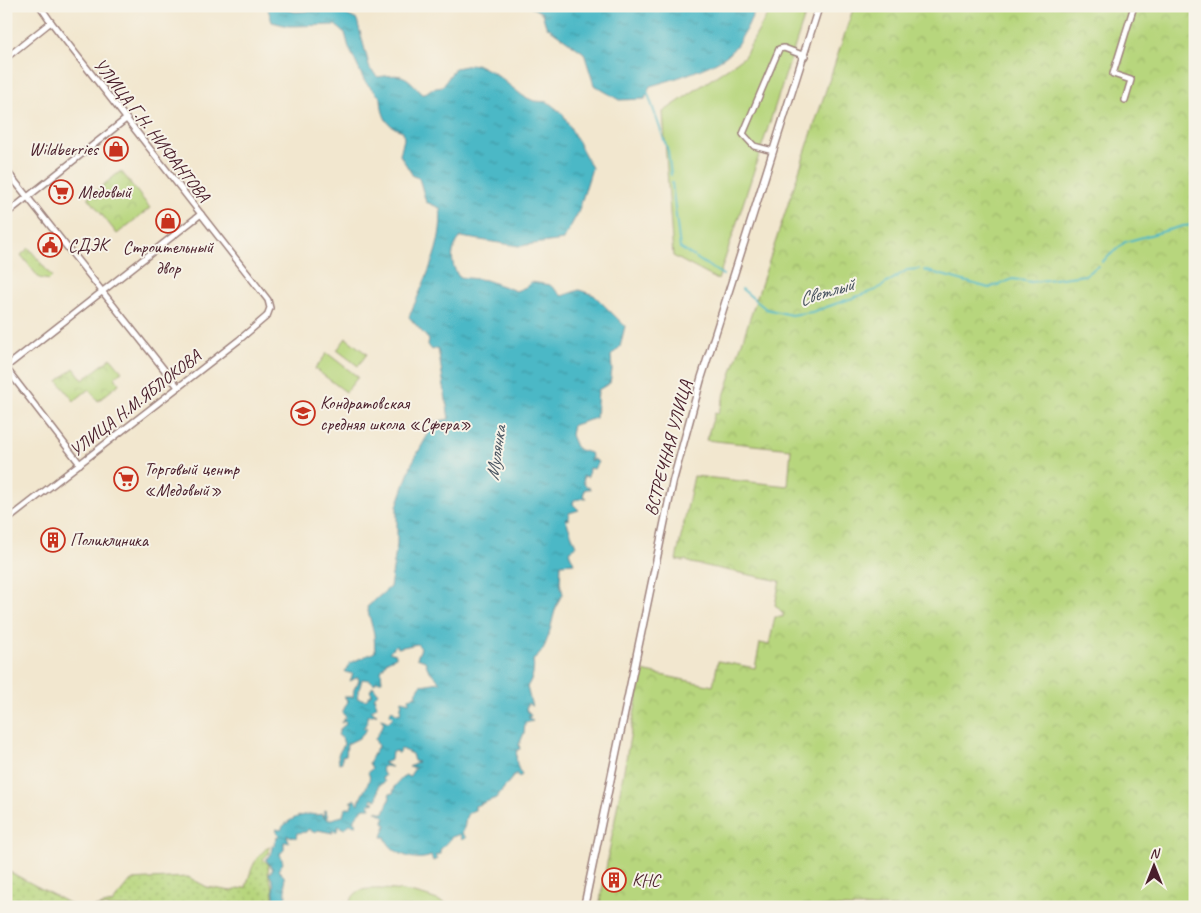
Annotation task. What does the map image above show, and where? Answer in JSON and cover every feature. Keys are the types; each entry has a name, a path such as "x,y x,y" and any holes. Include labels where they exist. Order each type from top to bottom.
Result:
{"main road":[{"name":"ВСТРЕЧНАЯ УЛИЦА","path":"584,907 673,480 701,379 805,56 819,6"}],"street":[{"name":"УЛИЦА Г.Н. НИФАНТОВА","path":"40,6 268,300"},
{"path":"1126,100 1131,80 1113,74 1134,6"},
{"path":"6,58 51,22"},
{"path":"773,151 754,146 743,134 779,49 784,48 805,56"},
{"path":"6,214 126,119"},
{"path":"6,170 178,387"},
{"path":"80,464 6,368 201,214"},
{"name":"УЛИЦА Н.М.ЯБЛОКОВА","path":"6,521 262,320 270,311 268,300"}],"green space":[{"path":"772,6 808,6 718,280 673,256 663,112 744,57"},
{"path":"854,6 1195,6 1195,907 599,907 642,671 713,686 718,661 755,668 760,643 769,645 775,617 783,617 783,613 775,605 780,581 691,563 685,560 676,560 694,476 788,486 791,449 706,440 715,413 718,414"},
{"path":"121,171 150,208 117,234 88,197"},
{"path":"29,248 52,277 49,280 39,278 21,255"},
{"path":"346,338 367,354 358,366 337,350"},
{"path":"327,353 358,377 346,392 315,369"},
{"path":"111,358 122,371 115,377 119,384 98,401 89,389 74,401 58,381 74,368 83,380"},
{"path":"269,846 269,853 263,859 269,865 268,873 273,889 273,907 94,907 112,903 131,880 188,877 207,887 231,891 246,887 254,864"},
{"path":"6,870 76,907 6,907"},
{"path":"368,889 418,894 453,907 348,907 356,893"}],"water":[{"name":"Мулянка","path":"267,6 280,6 282,9 296,12 335,9 357,20 370,69 378,77 394,75 404,77 423,95 431,89 442,87 455,68 476,64 494,73 523,96 534,101 548,102 563,114 592,168 578,213 563,240 519,246 461,237 453,252 454,267 459,277 486,280 516,291 526,287 531,282 550,285 562,296 579,290 594,295 625,326 620,347 611,356 612,370 610,383 598,390 596,418 573,425 571,435 577,449 590,453 592,457 590,461 594,459 598,462 594,469 589,468 588,477 583,476 584,484 591,489 585,489 583,496 586,498 574,500 573,504 579,510 569,513 569,520 565,518 576,546 569,552 574,563 561,564 560,583 563,594 559,600 544,647 533,660 533,675 527,687 532,707 528,703 526,709 531,716 528,717 533,721 525,723 524,733 519,745 520,749 516,753 516,760 522,775 519,777 516,773 496,798 475,806 475,810 466,817 462,833 466,838 462,840 460,834 452,837 440,850 440,854 435,855 437,859 433,861 431,856 418,858 404,855 392,848 385,837 382,837 386,825 383,820 385,817 376,811 384,813 390,797 389,794 393,793 395,786 405,775 409,777 415,768 409,767 418,762 414,761 412,754 401,749 398,754 396,751 392,752 391,760 383,763 392,767 384,766 381,769 385,776 382,778 385,782 379,785 377,800 372,798 371,801 375,802 369,804 371,808 364,808 358,814 353,821 356,825 349,824 345,829 338,826 337,831 331,831 333,833 318,830 315,833 308,829 306,832 297,833 296,838 287,835 289,842 284,842 284,850 280,854 283,863 278,870 284,876 286,896 280,902 283,907 275,907 273,881 269,874 273,869 266,860 273,850 272,846 275,845 276,837 279,836 276,829 281,830 285,824 308,814 322,814 325,819 324,811 326,810 328,820 343,816 345,809 351,807 353,802 350,802 355,799 359,804 368,783 368,773 372,768 369,763 378,746 375,739 384,723 380,718 388,722 393,717 390,714 392,709 395,713 400,714 402,700 409,702 409,698 416,696 421,685 440,682 428,669 425,661 417,658 421,648 417,644 398,648 396,645 389,652 396,654 396,657 387,661 381,671 382,681 376,681 374,684 370,680 362,679 357,698 366,700 372,693 370,691 373,686 378,693 374,697 377,706 371,711 377,714 367,716 367,723 363,728 367,729 359,738 347,744 346,755 342,756 342,762 339,763 338,755 344,744 342,738 338,735 340,729 346,724 345,721 341,723 346,717 342,713 348,701 344,697 353,697 354,689 359,681 358,677 350,681 353,674 345,672 350,663 375,652 374,634 367,607 390,587 397,545 397,506 412,463 435,422 449,419 438,348 432,350 428,345 429,340 409,317 436,250 441,222 440,208 426,202 419,178 413,176 400,155 404,139 403,131 388,123 382,110 381,98 365,82 349,48 345,33 335,25 288,26 272,22"},
{"path":"529,6 757,6 736,46 719,61 650,86 645,99 619,100 594,85 584,53 546,26 542,13"}],"waterway":[{"name":"Светлый","path":"647,91 668,151 671,175"},
{"name":"Светлый","path":"672,183 680,248 723,275"},
{"path":"1102,262 1125,242 1183,226 1195,225"},
{"path":"924,270 989,288 1013,279 1031,282 1085,275 1098,266"},
{"name":"Светлый","path":"742,289 766,309 791,315 812,312 876,290 907,270 919,269"}],"place":[{"name":"Wildberries","path":"116,149"},
{"name":"Медовый","path":"61,192"},
{"name":"Строительный двор","path":"168,221"},
{"name":"СДЭК","path":"50,245"},
{"name":"Кондратовская средняя школа «Сфера»","path":"303,413"},
{"name":"Торговый центр «Медовый»","path":"126,479"},
{"name":"Поликлиника","path":"53,540"},
{"name":"КНС","path":"614,880"}]}
